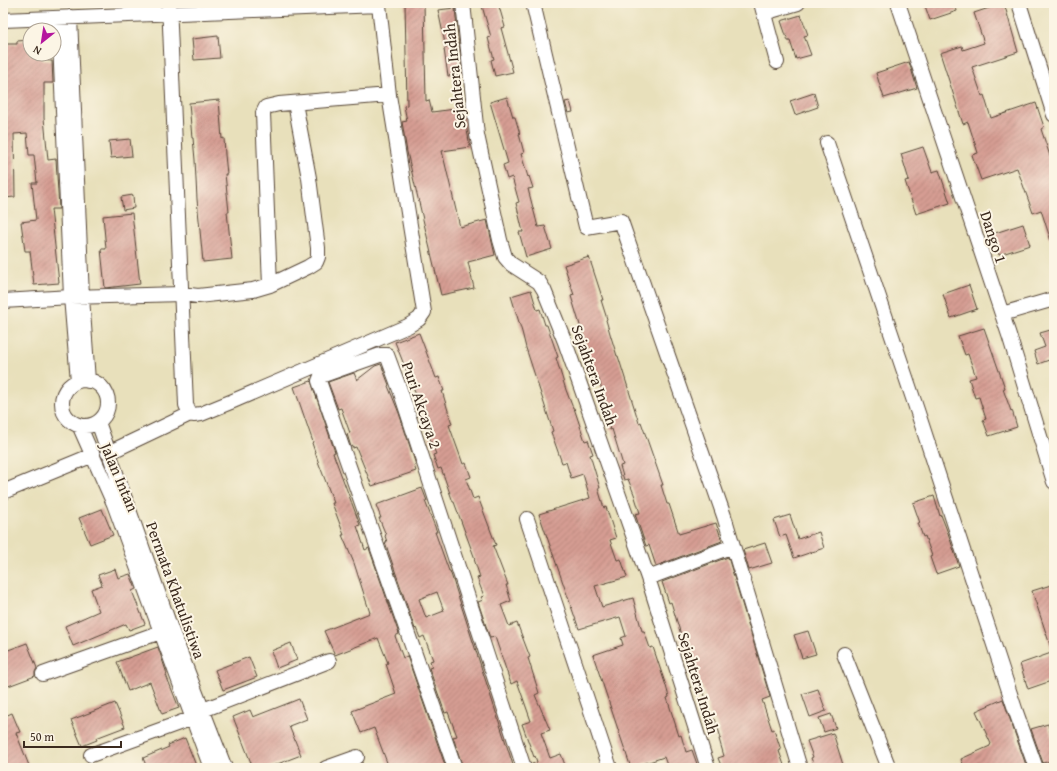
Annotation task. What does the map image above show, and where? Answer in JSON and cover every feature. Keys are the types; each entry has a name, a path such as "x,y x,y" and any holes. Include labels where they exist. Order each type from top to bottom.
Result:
{"street":[{"name":"Sejahtera Indah","path":"463,3 477,135 505,257 511,264 539,282 544,290 565,342 648,578 708,768"},
{"path":"533,3 586,227 621,221 724,516 800,768"},
{"path":"777,62 763,8 798,3"},
{"name":"Dango 1","path":"898,3 1002,314 1054,482"},
{"path":"1019,3 1054,115"},
{"path":"3,20 65,18 169,8 379,4 389,95 424,312 419,319 401,329 227,404 201,414 190,414 108,453"},
{"path":"169,8 186,405 190,414"},
{"path":"65,18 77,297 83,381"},
{"path":"270,285 262,112 266,107 295,103 389,95"},
{"path":"3,301 182,294 198,296 253,290 270,285 316,262 318,257 318,248 309,178 295,103"},
{"path":"827,143 918,410 1016,712 1036,768"},
{"path":"1002,314 1054,299"},
{"name":"Puri Akcaya 2","path":"455,768 318,382 321,376 380,355 387,355 400,390 524,768"},
{"path":"83,381 98,384 104,390 107,396 108,404 103,417 98,422 83,426 69,420 64,413 62,406 62,398 65,390 70,385 83,381"},
{"name":"Permata Khatulistiwa","path":"98,422 166,630 198,714 225,768"},
{"name":"Jalan Intan","path":"79,425 114,504 166,630"},
{"path":"3,492 92,455"},
{"path":"527,519 610,768"},
{"path":"648,578 733,546"},
{"path":"43,674 166,630"},
{"path":"844,654 889,768"},
{"path":"91,755 329,661"},
{"path":"198,714 211,768"},
{"path":"326,768 357,757"}],"building":[{"path":"405,3 424,3 426,101 429,100 432,112 463,108 470,147 442,151 460,227 487,220 495,255 468,262 474,288 441,295 407,152 402,122 407,121 404,106 407,105"},
{"path":"498,3 505,27 501,28 513,72 495,76 491,60 494,59 488,38 491,37 482,6"},
{"path":"924,3 955,3 957,11 930,20"},
{"path":"1004,3 1018,52 972,67 982,96 984,95 991,118 1036,103 1044,127 1041,129 1054,168 1054,244 1052,244 1041,210 1033,213 1017,168 981,180 972,155 978,153 968,122 963,124 940,53 962,46 963,50 984,43 974,13"},
{"path":"455,8 462,74 448,76 444,49 446,48 438,10"},
{"path":"801,15 808,35 804,36 811,55 796,59 781,21"},
{"path":"218,36 220,58 194,60 192,39"},
{"path":"17,41 22,41 22,62 52,62 53,83 44,83 44,118 48,160 56,159 59,209 51,209 59,283 34,285 30,251 25,251 21,222 36,220 32,183 37,183 34,155 29,155 27,133 14,134 15,197 3,198 3,44 17,44"},
{"path":"909,62 917,88 884,98 876,73"},
{"path":"814,93 818,107 795,115 790,101"},
{"path":"507,97 520,134 524,153 521,154 533,188 528,189 538,227 545,226 552,249 526,257 519,232 523,232 516,203 519,202 512,177 507,179 503,165 508,163 490,102"},
{"path":"219,100 222,139 224,138 227,174 225,174 229,212 227,212 232,259 203,262 189,103"},
{"path":"570,101 573,112 568,113 565,102"},
{"path":"130,139 132,156 111,158 109,141"},
{"path":"923,147 932,172 939,170 950,203 916,214 905,181 909,180 901,154"},
{"path":"133,195 134,208 123,210 121,197"},
{"path":"132,213 140,284 105,288 101,249 106,249 103,216"},
{"path":"1023,224 1030,245 999,255 992,234"},
{"path":"589,257 603,300 601,300 617,356 639,423 641,422 663,485 661,485 667,504 669,504 679,534 716,523 722,541 656,566 649,545 646,546 635,514 640,513 634,494 628,479 624,480 620,466 623,465 612,429 610,430 605,414 606,413 601,397 604,396 598,377 591,379 582,349 587,348 571,296 574,295 564,265"},
{"path":"969,285 977,309 951,318 943,294"},
{"path":"531,290 537,310 540,309 545,325 547,325 558,357 556,358 566,390 574,408 585,441 588,440 593,454 590,455 600,488 598,488 616,538 610,540 617,560 621,559 627,577 595,586 602,607 633,598 642,631 644,631 650,648 653,647 666,686 669,697 667,698 679,736 681,735 686,752 692,750 697,764 684,768 668,768 664,757 631,768 593,655 623,645 621,638 626,636 620,617 579,629 539,514 590,498 583,474 571,478 566,462 562,463 551,432 553,431 511,296"},
{"path":"984,328 1005,388 1003,389 1017,427 989,436 983,420 986,419 979,397 975,398 969,379 976,377 968,354 965,355 958,336"},
{"path":"1054,329 1054,368 1052,369 1049,360 1038,364 1034,351 1045,347 1040,333"},
{"path":"419,333 436,378 439,377 444,391 442,391 452,424 449,425 463,464 466,463 471,477 466,479 473,499 478,497 496,545 493,546 508,585 506,585 511,601 501,605 509,626 517,623 530,657 528,658 539,693 535,695 550,730 541,733 550,758 561,754 566,768 532,768 532,764 537,762 522,724 531,721 517,681 511,684 495,637 490,638 478,602 483,600 481,597 484,596 477,578 480,577 475,559 441,468 438,469 433,455 436,454 429,437 432,436 427,423 430,422 421,399 418,400 395,342"},
{"path":"381,364 399,413 416,465 414,465 416,471 372,486 356,447 351,447 347,434 350,433 341,408 338,409 328,382 354,373 357,380 375,366"},
{"path":"311,381 335,452 333,453 360,525 357,526 365,550 369,548 399,634 395,636 403,658 407,656 446,768 389,768 374,728 361,733 352,711 396,694 386,664 388,663 378,638 335,655 324,631 370,613 354,563 342,535 344,535 332,503 334,503 319,464 294,387"},
{"path":"422,488 427,501 425,501 437,532 435,532 450,571 514,768 463,768 453,737 457,736 448,712 445,713 429,668 432,667 430,661 433,660 424,636 420,638 416,628 415,629 385,542 387,542 386,535 379,518 381,518 376,505","holes":["437,592 444,611 426,618 419,599"]},
{"path":"934,496 959,566 936,574 930,557 932,556 925,536 923,537 913,503"},
{"path":"102,509 113,535 90,544 79,518"},
{"path":"790,515 798,539 819,532 824,548 794,558 786,535 780,537 774,520"},
{"path":"765,543 772,563 749,570 743,550"},
{"path":"728,557 770,697 762,700 772,730 774,729 784,765 775,768 722,768 718,758 724,756 719,739 721,738 715,719 712,720 702,686 699,687 694,670 691,671 680,638 682,638 671,602 669,603 662,582"},
{"path":"115,569 118,578 130,574 136,589 132,591 145,624 129,630 126,624 73,646 65,626 99,611 91,589 102,585 98,575"},
{"path":"1054,584 1054,650 1052,651 1032,591"},
{"path":"808,631 816,654 802,658 794,635"},
{"path":"27,643 37,668 35,676 3,688 3,652"},
{"path":"291,643 297,660 277,668 271,651"},
{"path":"158,647 167,674 166,675 179,708 162,714 150,682 128,691 117,662"},
{"path":"1054,652 1054,680 1028,689 1020,664"},
{"path":"249,657 257,677 223,690 215,670"},
{"path":"818,689 826,711 810,717 802,694"},
{"path":"299,699 307,719 289,726 301,755 267,768 253,768 233,717 250,710 253,717"},
{"path":"1003,699 1027,768 965,768 961,759 990,746 991,744 976,711"},
{"path":"115,703 125,727 96,738 97,740 82,746 71,720"},
{"path":"12,713 20,732 16,733 30,768 3,768 3,717"},
{"path":"831,714 836,728 824,732 819,718"},
{"path":"1048,724 1054,743 1054,760 1043,763 1031,729"},
{"path":"833,733 844,768 815,768 811,758 813,757 807,741"},
{"path":"185,738 197,768 147,768 143,758 169,747 168,745"}]}
